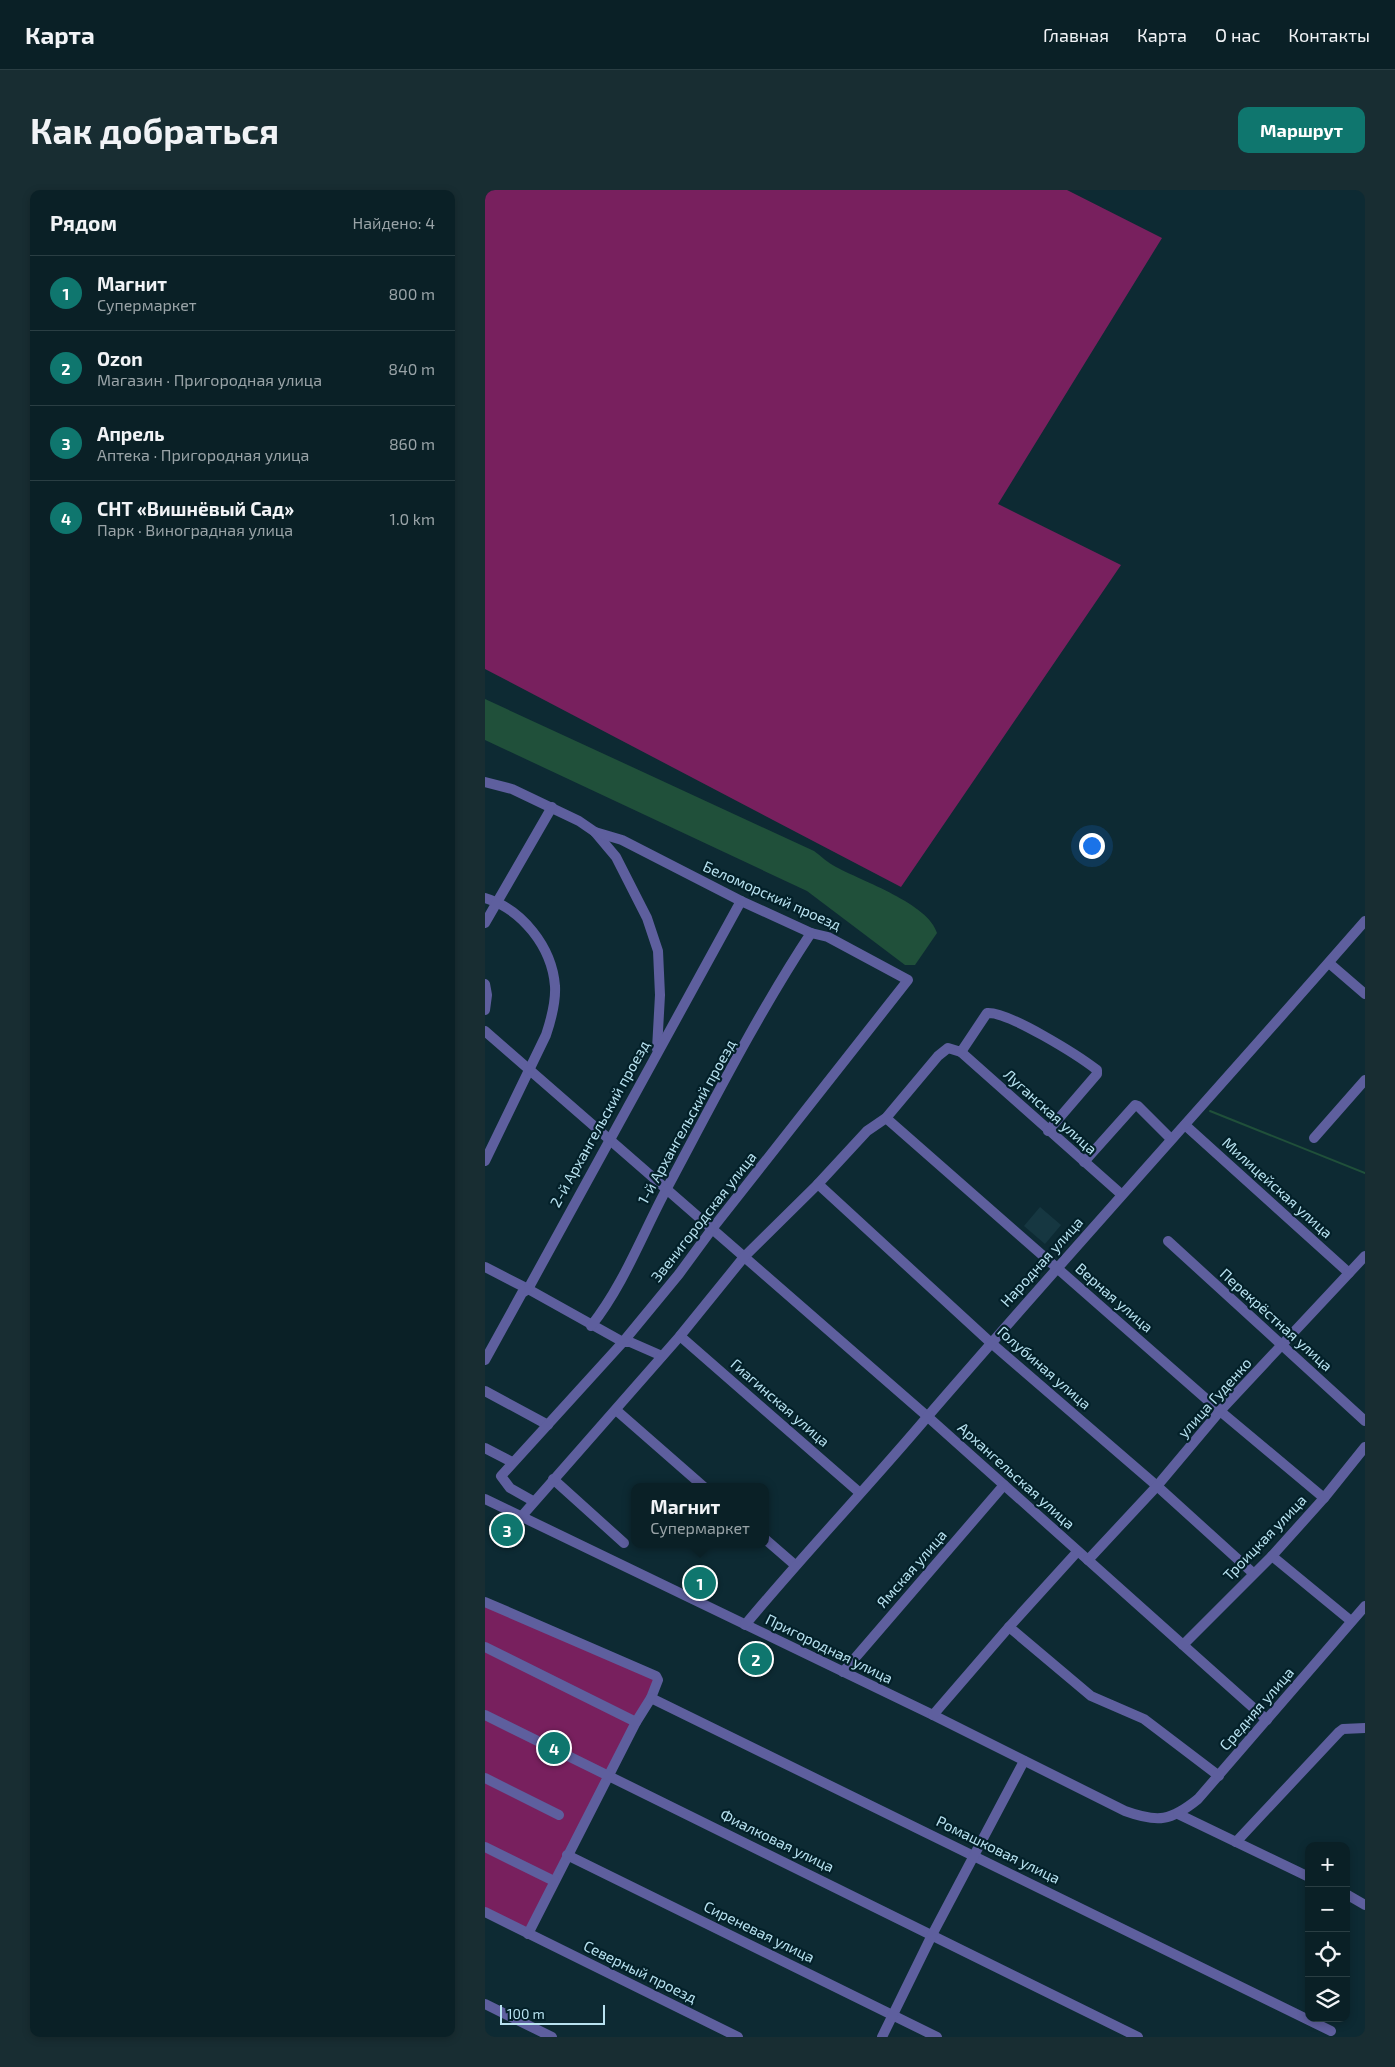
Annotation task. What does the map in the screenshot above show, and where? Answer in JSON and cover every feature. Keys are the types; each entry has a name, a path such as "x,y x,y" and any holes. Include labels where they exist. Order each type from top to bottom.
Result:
{"street":[{"name":"Беломорский проезд","path":"485,782 512,789 552,807 595,832 622,840 741,901 811,934 828,937 908,980"},
{"path":"485,923 552,807"},
{"name":"Беломорский проезд","path":"595,832 616,857 647,918 658,951 660,995 657,1053"},
{"path":"485,898 512,910 532,932 543,947 555,986 553,1015 530,1070 485,1161"},
{"name":"2-й Архангельский проезд","path":"485,1360 522,1293 528,1288 741,901"},
{"name":"Народная улица","path":"745,1625 795,1565 928,1416 990,1342 1365,921"},
{"name":"1-й Архангельский проезд","path":"591,1326 616,1288 666,1190 787,970 811,934"},
{"path":"1329,963 1365,994"},
{"name":"Звенигородская улица","path":"512,1462 623,1342 679,1274 712,1229 908,980"},
{"path":"485,984 487,995 485,1010"},
{"path":"521,1517 533,1501 681,1336 743,1257 818,1184 867,1131 886,1118 938,1056 948,1048 961,1052 987,1013 996,1012 1016,1021 1097,1070 1097,1074 1048,1130"},
{"path":"485,1031 712,1229"},
{"name":"Луганская улица","path":"961,1052 1121,1194"},
{"path":"1314,1138 1365,1080"},
{"path":"1084,1162 1131,1106 1138,1106 1171,1139"},
{"name":"Верная улица","path":"886,1118 1220,1412 1324,1498"},
{"name":"Милицейская улица","path":"1185,1125 1349,1273"},
{"name":"Голубиная улица","path":"818,1184 990,1342 1157,1486 1253,1573"},
{"name":"Архангельская улица","path":"712,1229 928,1416 1077,1552 1267,1720"},
{"name":"Перекрёстная улица","path":"1167,1241 1365,1420"},
{"name":"улица Гуденко","path":"1088,1560 1157,1486 1220,1412 1365,1256"},
{"path":"485,1267 528,1288 591,1326 623,1342 630,1342 662,1356"},
{"name":"Гиагинская улица","path":"681,1336 860,1493"},
{"path":"485,1391 548,1425"},
{"path":"616,1410 699,1483"},
{"name":"Троицкая улица","path":"1183,1645 1272,1556 1324,1498 1365,1447"},
{"path":"485,1448 512,1462 501,1476 510,1488 533,1501"},
{"path":"553,1479 624,1543"},
{"name":"Ямская улица","path":"843,1672 1003,1485"},
{"name":"Пригородная улица","path":"485,1499 933,1715 1125,1811 1147,1819 1162,1819"},
{"path":"769,1542 795,1565"},
{"path":"933,1715 1077,1552"},
{"path":"1272,1556 1351,1621"},
{"path":"485,1602 656,1676 658,1680 651,1698 636,1722 528,1934"},
{"name":"Средняя улица","path":"1162,1819 1178,1814 1198,1799 1365,1606"},
{"path":"1009,1627 1091,1696 1144,1719 1219,1776"},
{"path":"485,1648 636,1722"},
{"name":"Ромашковая улица","path":"651,1698 1331,2031"},
{"name":"Фиалковая улица","path":"485,1715 1138,2037"},
{"path":"1236,1842 1339,1732 1343,1729 1365,1728"},
{"path":"882,2037 932,1934 1024,1761"},
{"path":"485,1778 559,1815"},
{"path":"1178,1814 1305,1875"},
{"path":"485,1847 554,1881"},
{"name":"Сиреневая улица","path":"567,1855 937,2037"},
{"path":"1350,1896 1365,1905"},
{"name":"Северный проезд","path":"485,1912 738,2037"},
{"path":"485,2004 552,2037"}],"shaded area":[{"path":"485,190 1067,190 1162,238 998,504 1121,565 901,887 485,669"},
{"path":"485,699 814,851 836,867 893,894 922,912 931,922 937,933 915,965 905,965 807,891 485,740"},
{"path":"1040,1207 1061,1225 1045,1244 1024,1226"},
{"path":"485,1602 658,1678 528,1934 485,1912"}],"waterway":[{"path":"1210,1111 1365,1173"}],"place":[{"name":"Апрель","path":"507,1530"},
{"name":"Магнит","path":"700,1583"},
{"name":"Ozon","path":"756,1659"},
{"name":"СНТ «Вишнёвый Cад»","path":"554,1748"}]}
